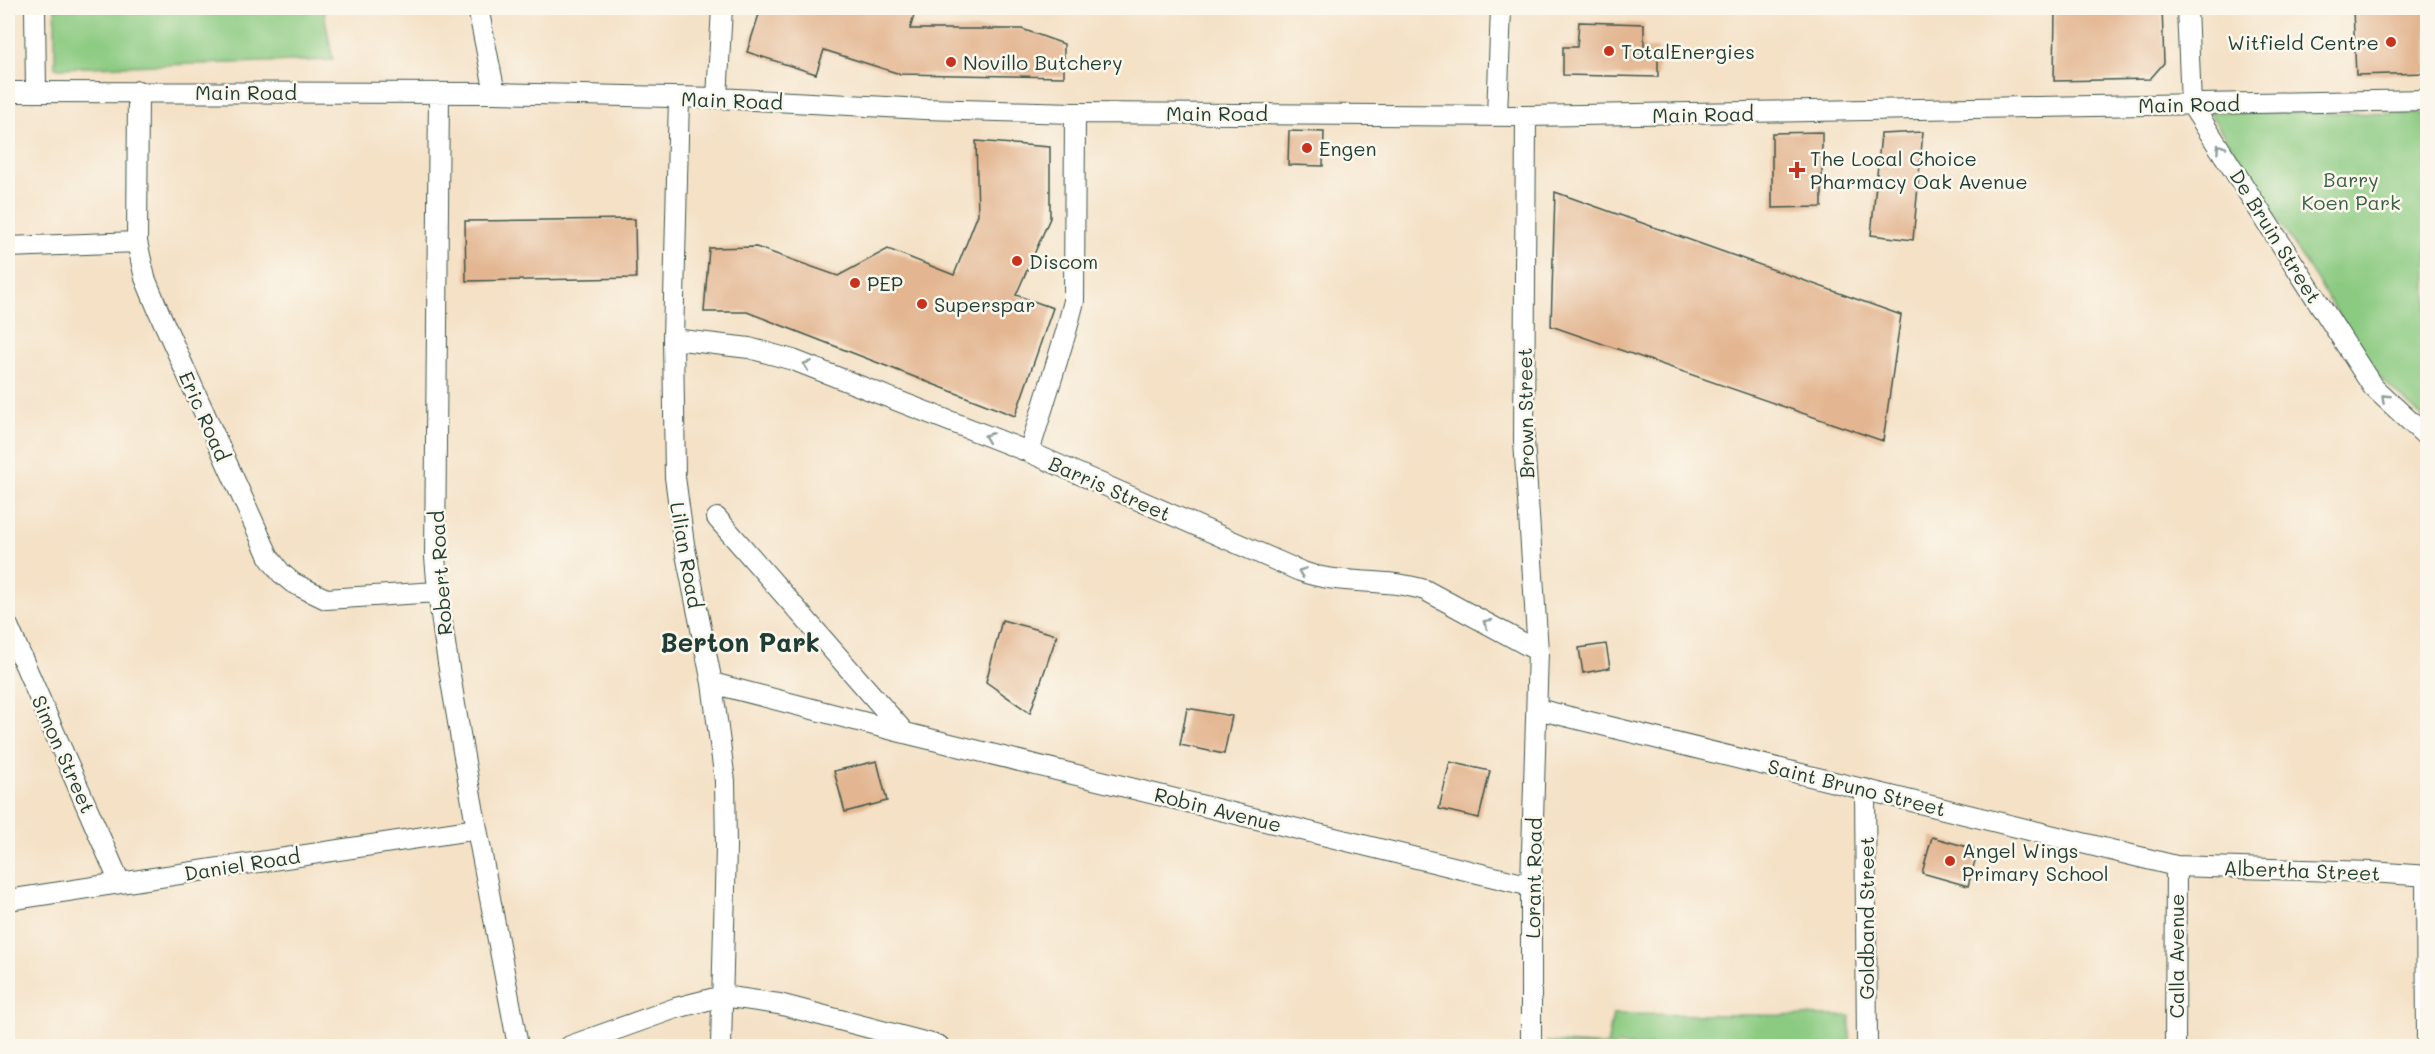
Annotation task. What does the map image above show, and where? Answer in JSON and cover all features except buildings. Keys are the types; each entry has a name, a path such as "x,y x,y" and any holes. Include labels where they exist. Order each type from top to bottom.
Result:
{"street":[{"path":"35,8 36,92"},
{"path":"478,8 495,93"},
{"path":"717,98 722,8"},
{"path":"1497,116 1501,8"},
{"path":"2187,8 2191,104"},
{"name":"Eric Road","path":"138,91 137,242 146,278 159,312 269,557 293,584 326,599 438,592"},
{"name":"Main Road","path":"8,92 495,93 717,98 924,109 1526,117 2427,100"},
{"name":"Robert Road","path":"439,93 435,558 442,633 518,1047"},
{"name":"Lilian Road","path":"679,98 673,339 677,505 712,683 725,781 726,847 721,1047"},
{"name":"De Bruin Street","path":"2191,104 2373,387 2427,438"},
{"path":"1029,453 1074,301 1075,112"},
{"name":"Brown Street","path":"1526,117 1524,441 1538,651 1537,709"},
{"path":"8,247 137,242"},
{"name":"Barris Street","path":"673,339 749,348 793,360 1029,453 1307,574 1332,579 1410,585 1425,590 1538,651"},
{"path":"717,518 905,733"},
{"name":"Simon Street","path":"8,626 120,883"},
{"name":"Robin Avenue","path":"712,683 905,733 1531,886"},
{"name":"Saint Bruno Street","path":"1537,709 2176,866"},
{"name":"Lorant Road","path":"1532,1047 1531,886 1537,709"},
{"name":"Goldband Street","path":"1865,789 1867,1047"},
{"name":"Daniel Road","path":"8,900 477,829"},
{"name":"Albertha Street","path":"2176,866 2359,871 2427,876"},
{"name":"Calla Avenue","path":"2175,1047 2176,866"},
{"path":"2427,876 2427,1047"},
{"path":"570,1047 676,1008 723,996 779,1004 939,1047"}],"green space":[{"path":"55,8 323,8 333,60 55,68"},
{"name":"Barry Koen Park","path":"2209,112 2427,114 2427,421 2377,375"},
{"path":"1613,1014 1850,1016 1850,1046 1607,1046"},
{"path":"1547,1042 1607,1046 1547,1046"}],"place":[{"name":"Witfield Centre","path":"2391,42"},
{"name":"TotalEnergies","path":"1609,51"},
{"name":"Novillo Butchery","path":"951,62"},
{"name":"Engen","path":"1307,148"},
{"name":"The Local Choice Pharmacy Oak Avenue","path":"1797,170"},
{"name":"Discom","path":"1017,261"},
{"name":"PEP","path":"855,283"},
{"name":"Superspar","path":"922,304"},
{"name":"Angel Wings Primary School","path":"1950,861"}],"district":[{"name":"Berton Park","path":"740,642"}]}
